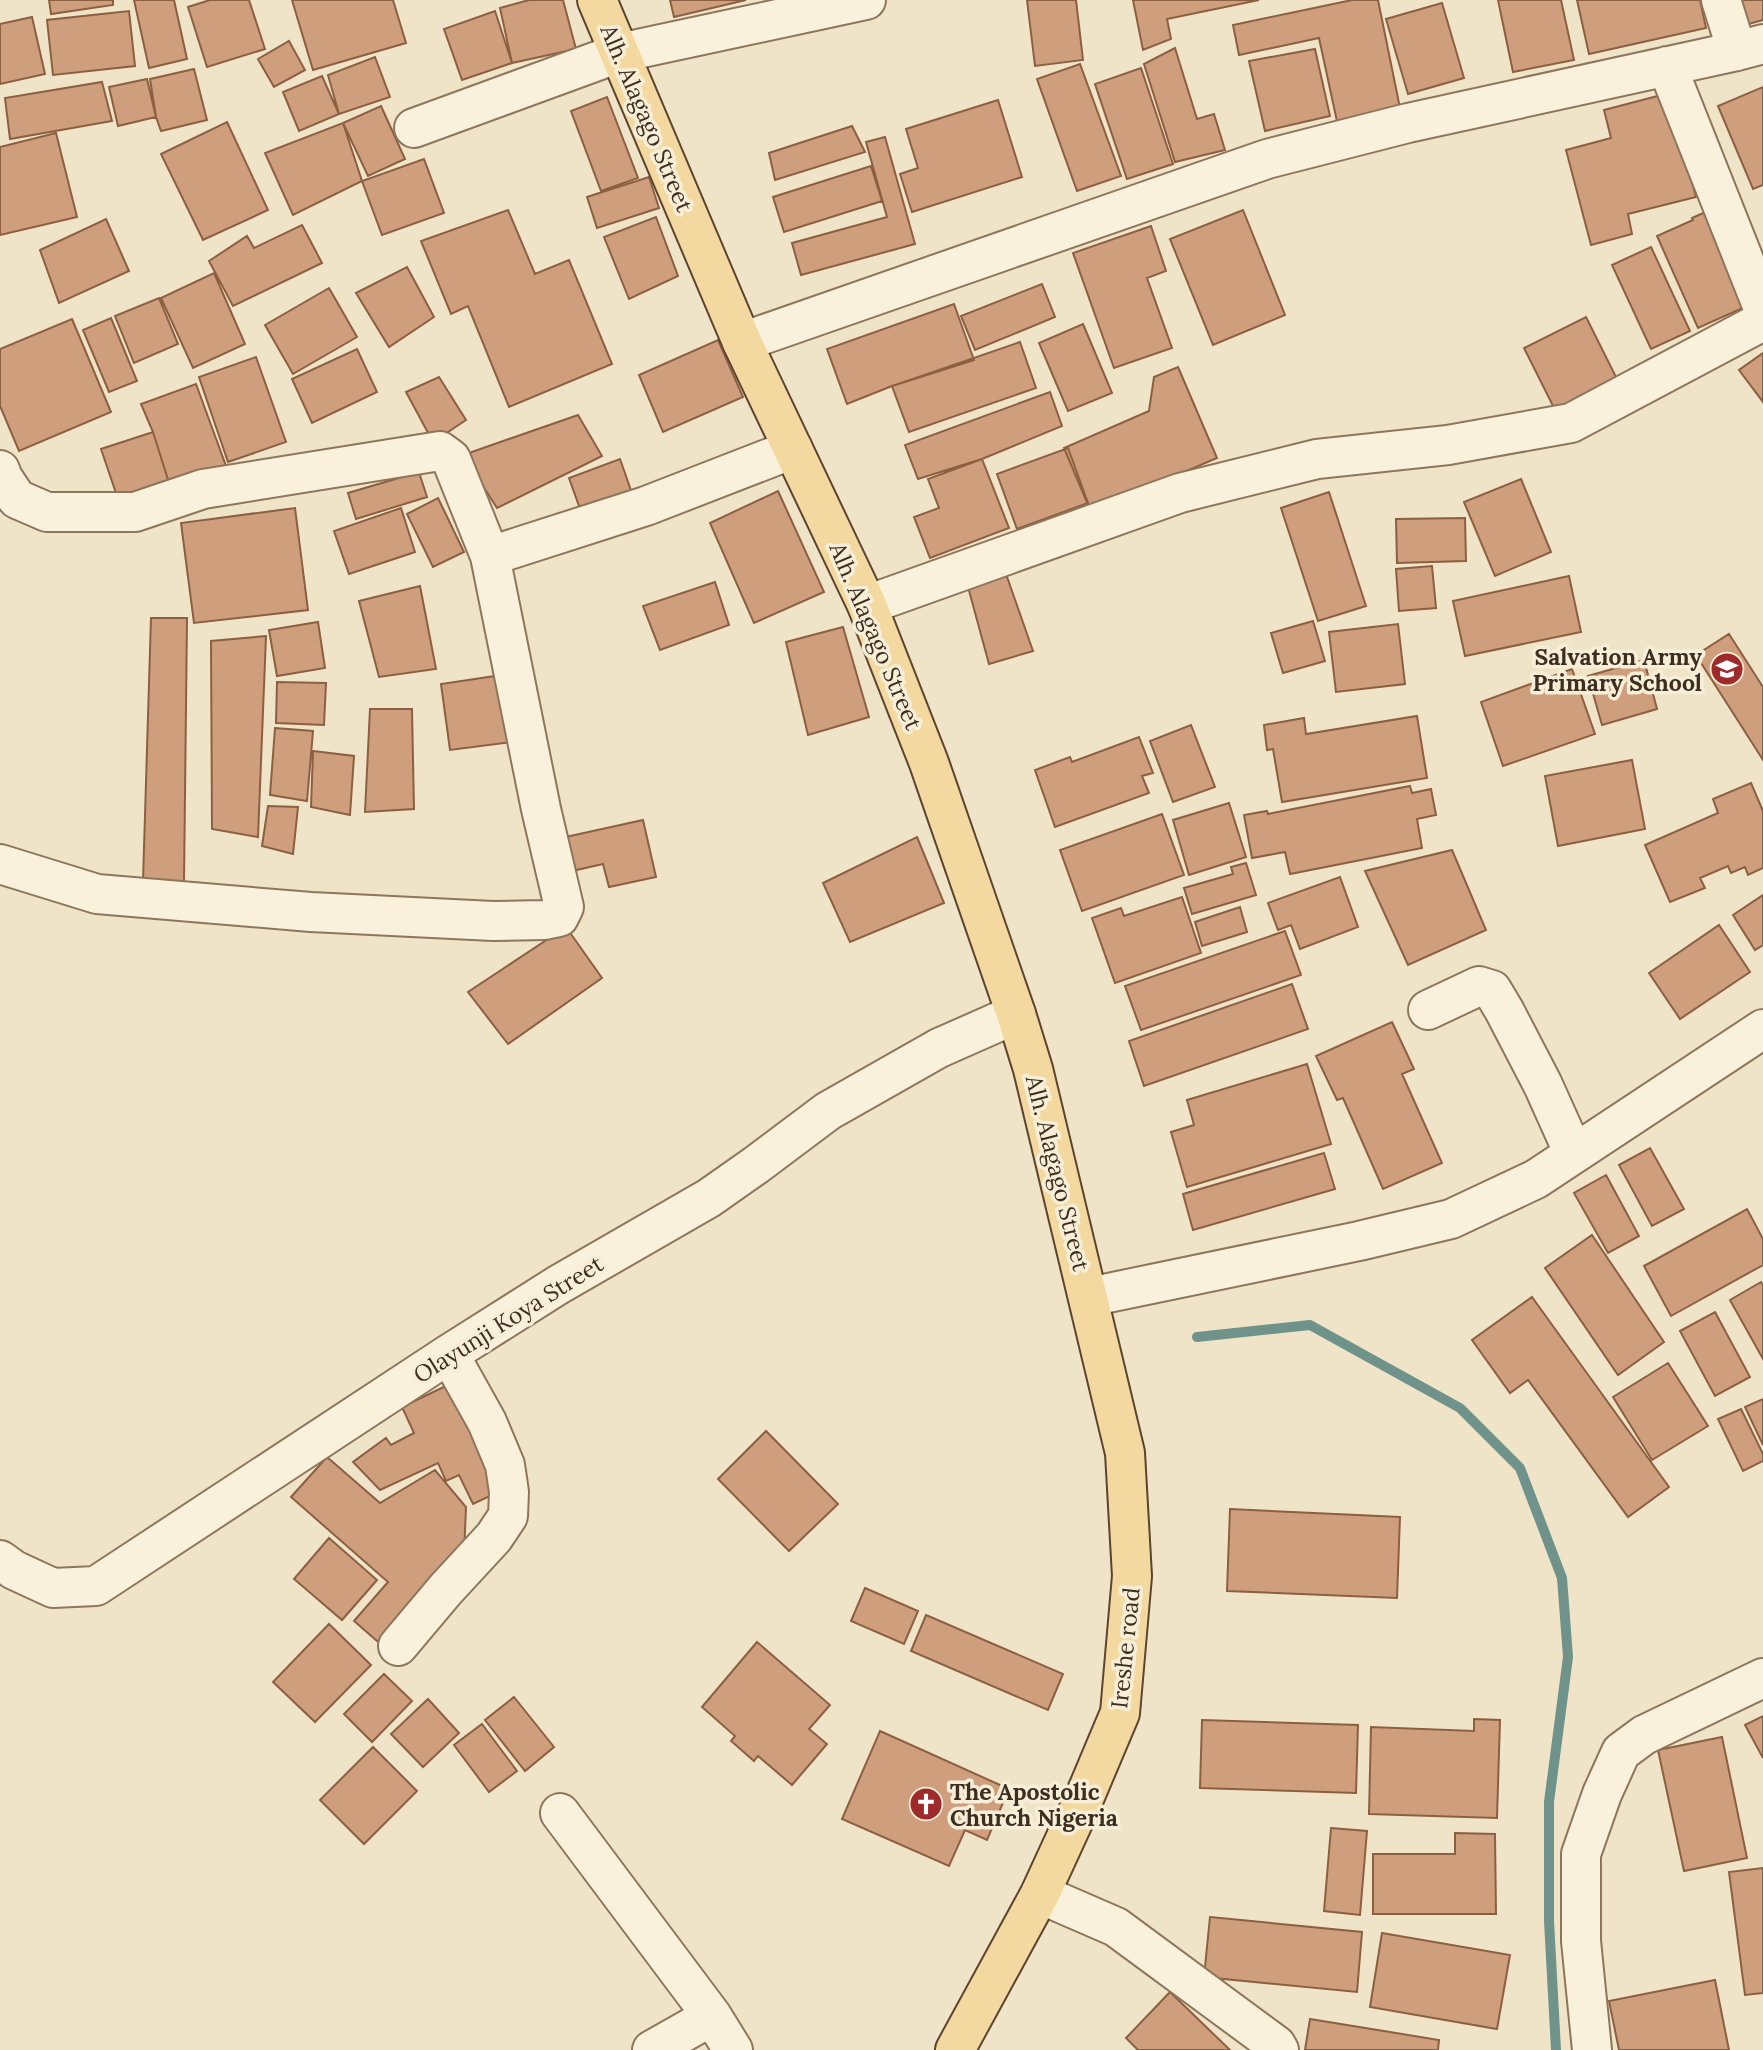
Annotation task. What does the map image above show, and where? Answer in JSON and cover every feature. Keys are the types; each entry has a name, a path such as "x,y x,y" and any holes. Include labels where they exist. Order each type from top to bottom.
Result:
{"main road":[{"name":"Alh. Alagago Street","path":"597,0 742,342 867,605 929,763 1016,1014 1089,1297"},
{"name":"Ireshe road","path":"955,2050 1040,1894 1120,1713 1132,1576 1125,1452 1089,1297"}],"street":[{"path":"414,128 619,53 866,0"},
{"path":"742,342 1267,159 1408,123 1750,48 1721,0"},
{"path":"1667,66 1763,308"},
{"path":"867,605 1180,493 1317,459 1448,445 1571,423 1763,321"},
{"path":"490,556 646,506 793,449"},
{"path":"0,470 2,478 17,499 47,512 135,512 203,489 440,451 451,459 490,556 541,809 564,906 559,917 545,920 493,921 311,912 97,894 0,864"},
{"path":"1428,1010 1479,986 1492,990 1543,1085 1574,1154"},
{"name":"Olayunji Koya Street","path":"0,1560 14,1570 53,1588 96,1586 558,1285 709,1198 757,1166 828,1111 939,1048 1016,1014"},
{"path":"1089,1297 1359,1241 1451,1219 1536,1179 1763,1029"},
{"path":"398,1646 494,1537 508,1516 509,1492 505,1465 487,1422 449,1354"},
{"path":"1592,2050 1581,1941 1581,1854 1602,1794 1621,1752 1644,1735 1763,1678"},
{"path":"560,1813 712,2016 733,2050"},
{"path":"1040,1894 1116,1927 1276,2045 1279,2050"},
{"path":"652,2050 712,2016"}],"building":[{"path":"49,0 113,0 113,5 51,14"},
{"path":"134,0 174,0 187,59 149,68"},
{"path":"210,0 249,0 265,49 207,67 188,7"},
{"path":"292,0 393,0 406,43 313,70"},
{"path":"529,0 563,0 576,49 512,63 500,8"},
{"path":"670,0 746,0 674,17"},
{"path":"1027,0 1076,0 1083,60 1035,66"},
{"path":"1133,0 1259,0 1167,19 1171,39 1143,50"},
{"path":"1352,0 1378,0 1401,113 1338,126 1319,38 1239,55 1233,25"},
{"path":"1498,0 1561,0 1574,60 1513,72"},
{"path":"1577,0 1700,0 1706,28 1589,54"},
{"path":"1738,0 1763,0 1763,20 1745,25"},
{"path":"1442,3 1464,78 1408,94 1386,19"},
{"path":"129,11 135,66 53,75 47,20"},
{"path":"495,11 512,63 462,80 444,29"},
{"path":"32,17 45,74 0,84 0,24"},
{"path":"289,41 305,70 274,87 258,59"},
{"path":"1175,48 1197,119 1214,114 1225,150 1175,162 1144,64"},
{"path":"1315,49 1330,116 1265,131 1249,61"},
{"path":"375,57 390,97 339,114 328,75"},
{"path":"1080,64 1121,176 1077,191 1037,79"},
{"path":"1141,68 1173,164 1127,179 1095,84"},
{"path":"194,69 207,120 161,131 150,79"},
{"path":"322,76 339,114 299,131 283,92"},
{"path":"147,79 156,117 118,126 109,87"},
{"path":"102,82 112,121 10,139 5,98"},
{"path":"1763,87 1763,185 1753,189 1718,106"},
{"path":"1669,93 1696,197 1628,214 1632,234 1591,245 1566,150 1611,138 1604,110"},
{"path":"607,97 638,178 601,191 571,111"},
{"path":"998,100 1022,177 912,212 900,174 918,168 906,129"},
{"path":"381,106 405,159 368,176 343,123"},
{"path":"227,122 268,210 203,240 161,154"},
{"path":"343,123 362,181 293,215 265,153"},
{"path":"852,126 865,152 775,180 769,153"},
{"path":"56,133 77,217 0,235 0,147"},
{"path":"885,137 915,244 801,275 792,243 887,217 866,142"},
{"path":"424,159 444,213 382,235 362,181"},
{"path":"871,166 882,201 784,232 773,197"},
{"path":"649,177 659,208 597,228 587,197"},
{"path":"1719,206 1745,307 1698,328 1657,236"},
{"path":"508,210 535,274 569,260 612,364 509,407 468,306 451,314 421,241"},
{"path":"1243,210 1285,315 1213,345 1170,239"},
{"path":"656,217 678,276 629,299 604,237"},
{"path":"106,219 129,271 59,303 40,250"},
{"path":"302,225 322,263 233,306 209,261 247,236 254,248"},
{"path":"1151,226 1166,271 1147,278 1172,348 1114,368 1073,253"},
{"path":"1651,247 1690,331 1651,349 1612,265"},
{"path":"407,267 434,317 389,347 356,293"},
{"path":"214,273 245,344 193,368 161,298"},
{"path":"1042,284 1055,317 975,350 961,316"},
{"path":"329,288 357,337 293,374 265,325"},
{"path":"159,298 178,344 134,363 115,316"},
{"path":"954,304 974,360 892,386 847,404 827,349"},
{"path":"1586,317 1618,381 1556,412 1524,348"},
{"path":"111,318 137,381 109,392 83,330"},
{"path":"72,319 111,412 19,451 0,406 0,349"},
{"path":"1083,324 1112,393 1068,411 1039,343"},
{"path":"718,340 743,397 663,432 639,375"},
{"path":"1020,342 1036,388 909,432 892,386"},
{"path":"357,349 377,392 312,423 292,379"},
{"path":"1763,353 1763,402 1739,370"},
{"path":"256,357 286,442 228,462 199,377"},
{"path":"1178,367 1217,458 1091,512 1064,448 1149,411 1154,377"},
{"path":"439,377 466,420 433,442 406,392"},
{"path":"196,384 226,466 170,486 141,404"},
{"path":"1050,392 1062,426 982,459 918,479 905,445"},
{"path":"578,415 602,456 497,508 463,455"},
{"path":"153,432 170,486 119,502 101,449"},
{"path":"1068,448 1088,503 1017,529 997,474"},
{"path":"620,459 635,502 584,520 569,478"},
{"path":"982,459 1009,528 930,558 914,517 939,508 928,479"},
{"path":"419,472 427,497 356,519 348,493"},
{"path":"1521,479 1551,552 1495,576 1464,502"},
{"path":"778,491 824,592 754,623 710,523"},
{"path":"1329,492 1366,606 1318,621 1281,508"},
{"path":"438,498 464,552 433,567 407,514"},
{"path":"295,508 308,610 194,623 181,523"},
{"path":"401,508 415,552 349,574 334,531"},
{"path":"1465,518 1466,561 1397,563 1396,519"},
{"path":"1432,566 1436,608 1399,611 1396,569"},
{"path":"1006,574 1033,651 989,664 968,587"},
{"path":"1569,576 1581,632 1465,656 1453,601"},
{"path":"715,582 729,625 660,650 643,606"},
{"path":"420,586 436,669 379,677 359,601"},
{"path":"151,618 187,618 184,883 143,881"},
{"path":"1313,621 1325,661 1283,673 1271,633"},
{"path":"318,622 325,668 277,676 269,630"},
{"path":"1398,624 1405,684 1336,692 1329,632"},
{"path":"843,627 869,717 808,735 786,642"},
{"path":"1729,634 1763,687 1763,760 1696,655"},
{"path":"266,636 258,837 212,829 211,641"},
{"path":"1644,660 1657,709 1602,725 1588,676"},
{"path":"1572,669 1595,734 1503,766 1481,702"},
{"path":"502,675 512,742 450,750 441,684"},
{"path":"277,682 326,683 324,725 276,723"},
{"path":"370,709 412,709 414,809 365,812"},
{"path":"1417,716 1427,778 1282,802 1273,749 1267,750 1264,725 1304,718 1306,734"},
{"path":"1191,725 1215,787 1173,802 1150,741"},
{"path":"275,728 313,731 307,801 270,795"},
{"path":"1139,737 1153,773 1142,776 1149,793 1055,827 1035,770 1070,757 1072,762"},
{"path":"313,751 354,756 350,815 311,807"},
{"path":"1632,760 1645,829 1558,846 1545,776"},
{"path":"1751,783 1763,811 1763,868 1748,875 1745,867 1731,873 1728,866 1700,878 1705,888 1670,902 1645,845 1718,813 1713,799"},
{"path":"1410,786 1412,793 1431,789 1436,815 1417,819 1422,848 1290,874 1285,852 1252,858 1244,815 1267,811 1268,814"},
{"path":"1229,803 1246,857 1189,875 1173,820"},
{"path":"268,806 298,807 293,854 262,846"},
{"path":"1162,814 1184,875 1082,911 1060,850"},
{"path":"643,820 656,877 609,887 603,864 568,872 561,838"},
{"path":"917,837 944,903 850,942 823,883"},
{"path":"1452,850 1486,930 1408,965 1365,871"},
{"path":"1246,863 1256,895 1192,914 1184,888 1233,874 1231,867"},
{"path":"1340,877 1358,927 1300,949 1291,925 1278,930 1268,903"},
{"path":"1763,895 1763,945 1755,950 1733,915"},
{"path":"1182,897 1201,953 1115,983 1092,918 1121,908 1124,916"},
{"path":"1240,907 1247,932 1202,946 1195,922"},
{"path":"1719,925 1750,972 1680,1019 1649,973"},
{"path":"566,927 602,978 508,1044 468,992"},
{"path":"1285,931 1301,975 1141,1030 1125,986"},
{"path":"1292,984 1308,1029 1144,1086 1129,1041"},
{"path":"1392,1022 1414,1069 1402,1074 1442,1163 1383,1189 1343,1098 1337,1100 1316,1056"},
{"path":"1307,1064 1331,1144 1187,1187 1171,1132 1194,1125 1187,1100"},
{"path":"1650,1148 1684,1209 1652,1226 1619,1165"},
{"path":"1324,1153 1335,1189 1193,1230 1183,1194"},
{"path":"1606,1175 1639,1236 1608,1253 1574,1193"},
{"path":"1747,1209 1763,1239 1763,1265 1671,1316 1644,1266"},
{"path":"1592,1235 1664,1342 1618,1375 1545,1268"},
{"path":"1761,1282 1763,1285 1763,1359 1730,1300"},
{"path":"1532,1297 1669,1487 1628,1517 1528,1380 1510,1393 1472,1340"},
{"path":"1715,1312 1750,1377 1715,1396 1680,1331"},
{"path":"1668,1363 1708,1426 1652,1460 1613,1397"},
{"path":"456,1381 505,1489 473,1504 459,1475 446,1481 438,1463 380,1490 353,1462 386,1438 391,1445 414,1433 402,1407"},
{"path":"1763,1399 1763,1445 1745,1407"},
{"path":"1741,1409 1763,1454 1763,1461 1743,1471 1718,1419"},
{"path":"766,1431 838,1504 789,1551 718,1479"},
{"path":"327,1457 380,1503 435,1470 466,1507 464,1555 384,1647 354,1621 388,1582 291,1497"},
{"path":"1230,1509 1400,1517 1397,1598 1227,1591"},
{"path":"329,1538 377,1580 342,1620 294,1579"},
{"path":"865,1588 918,1611 904,1644 851,1621"},
{"path":"926,1615 1063,1674 1048,1710 911,1651"},
{"path":"329,1624 371,1665 315,1722 273,1682"},
{"path":"757,1642 830,1705 809,1729 827,1744 792,1785 758,1756 754,1761 731,1741 735,1736 702,1707"},
{"path":"384,1674 412,1701 372,1742 344,1714"},
{"path":"514,1697 554,1747 525,1771 485,1720"},
{"path":"428,1699 459,1733 423,1767 391,1734"},
{"path":"1763,1716 1763,1758 1745,1725"},
{"path":"1474,1719 1500,1720 1497,1818 1369,1814 1371,1727 1474,1731"},
{"path":"1202,1720 1358,1725 1356,1793 1200,1788"},
{"path":"482,1724 517,1771 489,1792 454,1745"},
{"name":"The Apostolic Church Nigeria","path":"880,1731 1009,1789 987,1840 965,1830 949,1866 842,1819"},
{"path":"1722,1737 1747,1858 1684,1871 1658,1750"},
{"path":"373,1747 417,1791 364,1844 320,1800"},
{"path":"1331,1828 1367,1831 1360,1915 1324,1911"},
{"path":"1455,1833 1495,1834 1496,1914 1373,1914 1373,1854 1455,1854"},
{"path":"1763,1868 1763,1993 1745,1995 1729,1872"},
{"path":"1210,1917 1362,1932 1357,1992 1204,1977"},
{"path":"1382,1933 1510,1955 1497,2029 1370,2007"},
{"path":"1715,1980 1729,2050 1619,2050 1609,2001"},
{"path":"1170,1992 1230,2050 1138,2050 1126,2038"},
{"path":"1310,2019 1439,2040 1438,2050 1305,2050"}],"waterway":[{"path":"1197,1337 1310,1325 1460,1408 1520,1468 1562,1578 1568,1657 1549,1802 1549,1921 1556,2050"}],"place":[{"name":"Salvation Army Primary School","path":"1727,669"},
{"name":"The Apostolic Church Nigeria","path":"926,1804"}]}
